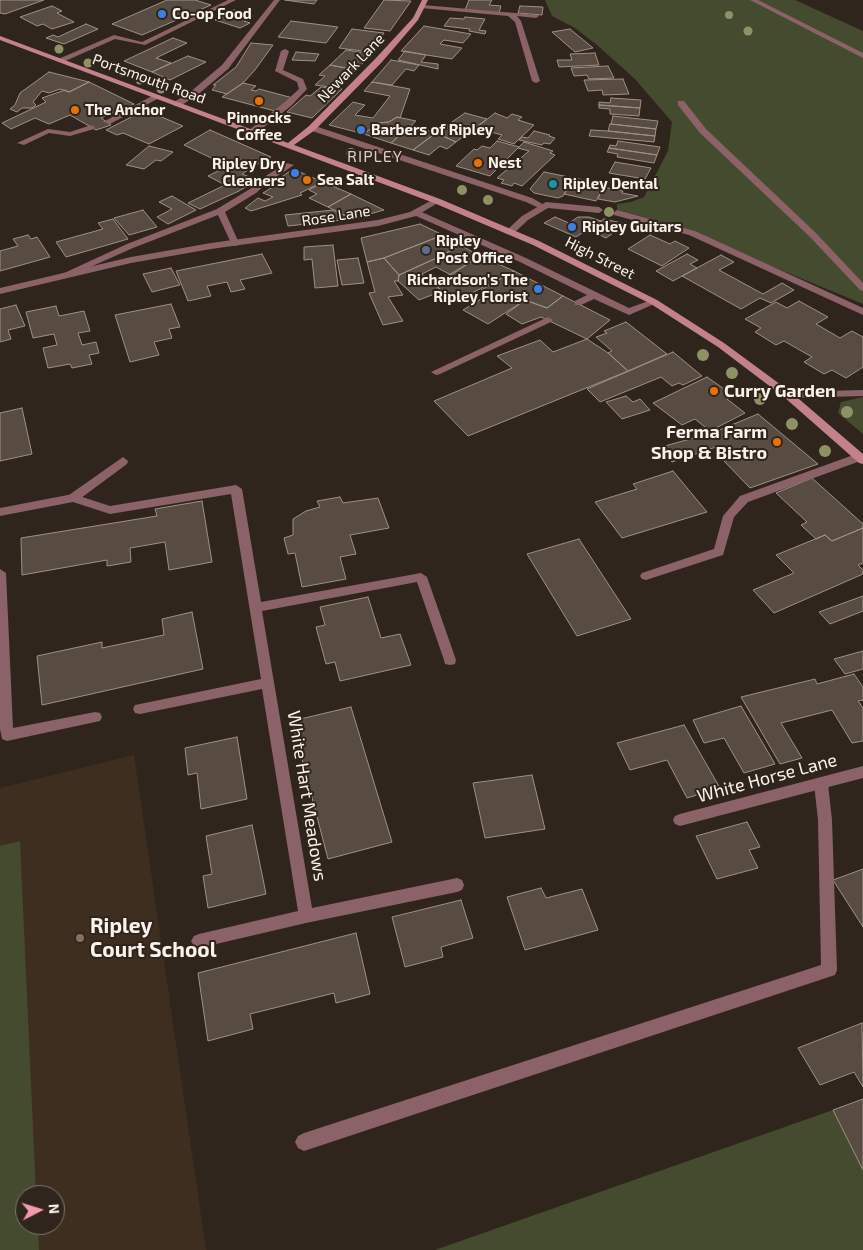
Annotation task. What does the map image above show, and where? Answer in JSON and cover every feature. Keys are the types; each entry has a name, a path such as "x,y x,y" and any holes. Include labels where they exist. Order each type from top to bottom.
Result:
{"main road":[{"name":"Newark Lane","path":"288,146 312,128 416,20 424,4"},
{"name":"Portsmouth Road","path":"0,38 288,146"},
{"name":"High Street","path":"288,146 437,200 511,231 654,302 722,345 788,395 861,458"}],"street":[{"path":"60,60 114,37 143,44 233,0"},
{"path":"177,104 192,95 225,67 277,0"},
{"path":"753,0 863,56"},
{"path":"424,4 511,15 536,16"},
{"path":"511,15 518,21 536,82"},
{"path":"252,132 288,104 303,89 300,81 279,71 285,51"},
{"path":"107,122 157,97"},
{"path":"681,104 704,131 813,235 863,288"},
{"path":"21,143 48,131 70,134 91,127"},
{"path":"312,128 529,200 542,206"},
{"name":"Rose Lane","path":"67,274 130,246 220,211 290,164"},
{"name":"Rose Lane","path":"0,291 131,260 394,220 417,213 437,200"},
{"path":"511,231 542,206 553,204 599,210"},
{"path":"220,211 235,243"},
{"path":"417,213 523,260 629,312 654,302"},
{"path":"617,213 692,233 863,312"},
{"path":"578,304 594,295"},
{"path":"436,372 548,320"},
{"path":"788,395 863,393"},
{"path":"646,576 719,552 730,516 744,499 861,458"},
{"path":"73,498 123,461"},
{"name":"White Hart Meadows","path":"0,512 73,498 110,510 236,489 306,916"},
{"path":"0,573 7,735 94,717"},
{"path":"256,608 421,577 450,660"},
{"path":"140,709 268,683"},
{"name":"White Horse Lane","path":"680,820 863,772"},
{"path":"304,1142 829,970 825,820 821,784"},
{"path":"199,941 306,916 457,885"}],"shaded area":[{"name":"Ripley Court School","path":"134,755 206,1250 0,1250 0,788"}],"green space":[{"path":"545,0 795,0 863,31 863,304 667,223 617,210 617,204 631,202 644,197 668,151 672,122 635,79 597,45 575,28 552,16"},
{"path":"863,397 863,434 838,413 841,402"},
{"path":"20,841 36,1185 15,1185 15,1235 38,1235 39,1250 0,1250 0,846"},
{"path":"833,1110 863,1170 863,1250 435,1250"}],"building":[{"path":"0,0 44,0 5,14 0,13"},
{"name":"Co-op Food","path":"167,0 195,0 211,5 142,35 112,24"},
{"path":"285,0 317,0 314,4"},
{"path":"384,0 411,1 390,31 364,28"},
{"path":"469,0 492,0 489,5 501,6 499,13 465,10"},
{"path":"52,6 62,11 57,13 74,22 52,29 43,24 37,26 20,17"},
{"path":"520,6 543,7 542,15 518,13"},
{"path":"234,10 253,16 244,21 250,23 240,28 215,20"},
{"path":"465,17 485,19 479,30 486,31 485,34 469,31 470,29 444,26 450,18 464,19"},
{"path":"291,21 338,27 326,43 278,37"},
{"path":"86,24 98,29 64,44 46,38 53,35 58,37"},
{"path":"424,26 471,34 463,43 444,40 440,44 462,48 452,59 401,51"},
{"path":"352,29 384,33 371,52 339,48"},
{"path":"570,29 593,48 575,52 552,32"},
{"path":"173,38 187,43 156,58 171,63 152,72 124,61"},
{"path":"251,43 273,45 243,83 227,94 212,90 216,85 213,85 236,67"},
{"path":"346,50 372,54 356,70 330,65"},
{"path":"405,51 426,55 421,62 438,64 438,69 398,60"},
{"path":"296,52 319,54 315,61 292,60"},
{"path":"595,53 599,65 559,67 557,60 572,60 570,54"},
{"path":"188,56 206,62 170,80 152,72"},
{"path":"391,60 419,65 414,71 406,69 392,85 372,82"},
{"path":"330,65 356,70 338,88 315,85 325,76 319,75"},
{"path":"608,66 614,78 589,79 587,75 574,76 571,68"},
{"path":"49,72 89,82 69,92 60,89 49,93 42,91 33,102 36,105 32,108 22,108 17,112 10,109 15,105 20,93"},
{"path":"623,79 629,94 603,95 602,90 588,91 584,80"},
{"name":"The Anchor","path":"89,82 134,104 101,118 111,125 96,130 70,115 49,124 35,118 11,129 2,123 46,102 42,98 65,90 69,92"},
{"path":"372,82 410,89 400,118 397,117 389,122 378,123 364,134 329,125 353,102 365,105 355,115 373,118 390,96 364,91"},
{"path":"243,83 256,86 251,90 256,91 259,89 293,98 275,111 222,97"},
{"path":"331,86 342,89 312,118 287,112 306,95 310,96 321,87 329,88"},
{"path":"611,98 641,100 640,108 599,105 599,102 610,103"},
{"path":"599,105 640,108 639,116 610,114 610,109 599,108"},
{"path":"139,113 146,116 152,113 183,126 149,144 123,133 117,135 106,130"},
{"path":"465,113 487,119 456,142 436,133"},
{"path":"495,113 507,118 512,114 522,117 518,120 534,125 514,144 498,139 502,135 476,128"},
{"path":"613,116 658,121 656,129 611,124"},
{"path":"397,117 416,121 391,143 364,134 378,123 389,122"},
{"path":"610,124 656,129 655,136 608,131"},
{"path":"411,125 436,133 413,150 391,143"},
{"path":"210,130 271,157 254,166 240,160 228,166 184,145"},
{"path":"591,130 655,136 654,142 589,136"},
{"path":"534,131 555,138 550,144 544,143 542,145 519,140 522,137 528,138"},
{"path":"436,133 456,142 447,149 440,146 429,155 413,150"},
{"path":"497,141 519,147 490,176 456,166 474,149 477,150 482,146 490,148"},
{"path":"618,141 660,147 657,155 609,148 610,145 616,146"},
{"path":"524,142 553,151 550,153 555,155 522,186 514,183 512,186 501,183 504,180 497,178 529,151 518,148"},
{"path":"149,146 173,152 161,161 156,160 144,169 126,165"},
{"path":"609,148 657,155 654,163 617,157 618,154 607,152"},
{"path":"240,160 254,166 242,174 257,180 239,191 200,209 188,203 225,185 208,176"},
{"path":"615,162 651,168 645,179 609,173"},
{"path":"293,169 323,182 300,193 302,195 251,211 245,208 258,198 265,201 273,197 263,193 284,180 280,178"},
{"name":"Ripley Dental","path":"544,172 574,178 563,196 558,198 534,193 530,189"},
{"path":"574,178 605,184 596,201 564,194"},
{"path":"323,182 351,194 328,207 309,198 317,194 309,190"},
{"path":"603,187 638,196 615,202 598,199"},
{"path":"351,194 384,210 352,219 328,207"},
{"path":"172,196 196,210 168,224 157,217 172,209 159,202"},
{"path":"143,210 157,227 129,235 114,218"},
{"path":"333,210 352,219 288,226 285,215"},
{"name":"Ripley Guitars","path":"555,217 569,223 578,217 589,217 601,221 576,237 544,223"},
{"path":"113,219 128,239 66,257 56,242 103,229 98,223"},
{"path":"604,219 626,224 606,238 588,230"},
{"path":"420,224 443,235 384,258 367,262 361,238"},
{"path":"28,235 31,239 37,237 50,257 0,271 0,251 18,246 13,239"},
{"path":"443,235 460,245 399,275 384,258"},
{"path":"650,235 670,244 675,241 689,248 662,266 628,249"},
{"path":"333,245 338,286 315,288 312,259 304,260 304,247"},
{"path":"460,245 480,256 451,275 436,267 422,274 442,291 419,300 398,281 399,275"},
{"path":"262,254 272,273 240,280 245,289 231,292 227,282 207,286 211,296 188,301 176,271"},
{"path":"687,254 698,260 690,264 697,268 673,281 656,271"},
{"path":"721,255 734,262 719,270 763,294 782,283 794,290 771,303 760,298 741,309 682,276"},
{"path":"480,256 514,271 455,302 434,284"},
{"path":"358,258 364,283 342,285 337,260"},
{"path":"384,258 399,275 398,281 394,281 403,295 388,297 403,321 383,325 369,293 375,292 367,262"},
{"path":"171,268 180,285 152,292 143,274"},
{"path":"514,271 563,296 547,308 525,300 488,324 463,310 489,294 481,290"},
{"path":"563,296 610,320 587,339 541,317 522,324 506,314 525,300 547,308"},
{"path":"799,301 828,317 816,324 840,338 852,331 863,337 863,367 846,378 832,370 824,374 804,362 812,357 784,341 776,345 755,332 761,328 745,319 776,302 787,308"},
{"path":"171,304 180,327 169,329 172,338 154,342 159,355 130,362 115,315"},
{"path":"16,305 25,326 8,330 11,339 0,342 0,309"},
{"path":"56,306 59,316 84,311 90,331 78,333 82,345 96,342 99,353 89,355 92,364 72,368 70,364 48,368 43,348 57,345 54,334 33,338 26,312"},
{"path":"626,322 667,354 628,371 608,353 612,351 596,337 607,333 604,331"},
{"path":"587,339 608,353 628,371 468,436 434,401 512,368 497,356 540,340 553,352"},
{"path":"673,352 702,376 683,385 679,383 672,386 661,377 600,402 587,389"},
{"path":"707,377 734,396 727,399 745,413 710,431 695,419 682,425 653,403"},
{"path":"626,396 633,402 640,399 650,410 622,419 606,402"},
{"path":"22,408 32,454 0,461 0,413"},
{"path":"758,414 818,464 750,488 723,460 729,457 719,446 672,462 661,447 712,433"},
{"path":"673,471 707,512 622,538 595,502 637,489 633,484"},
{"path":"812,478 863,524 863,528 832,541 825,535 816,539 801,525 807,522 776,493"},
{"path":"340,497 343,503 378,498 389,528 350,535 356,554 340,557 346,579 302,587 295,553 288,554 284,538 293,535 293,519 306,511 320,507 317,501"},
{"path":"202,501 212,562 169,570 165,542 130,548 131,562 107,566 107,560 22,575 21,538 157,516 155,509"},
{"path":"863,528 863,563 858,565 863,570 863,574 774,613 753,590 794,573 776,555 825,535 832,541"},
{"path":"579,539 631,619 577,636 527,554"},
{"path":"863,596 863,611 830,624 819,612"},
{"path":"368,597 381,638 400,634 411,665 340,681 335,662 326,664 316,627 325,625 320,607"},
{"path":"192,612 203,669 42,705 37,656 102,642 102,648 164,635 162,619"},
{"path":"863,651 863,669 845,674 834,659"},
{"path":"854,674 863,687 863,700 858,701 863,708 863,741 852,743 832,710 781,723 802,758 780,764 741,697 815,679 817,684"},
{"path":"741,706 775,764 744,773 724,738 704,743 693,720"},
{"path":"351,707 392,842 328,859 292,721"},
{"path":"684,725 720,788 687,798 667,760 630,770 617,743"},
{"path":"237,737 247,799 201,809 197,773 188,775 185,748"},
{"path":"532,775 545,829 485,838 473,783"},
{"path":"747,822 760,847 749,850 758,868 717,879 696,836"},
{"path":"252,825 266,894 208,908 203,876 212,874 206,836"},
{"path":"863,869 863,927 833,880"},
{"path":"541,888 546,898 582,889 598,930 525,950 507,897"},
{"path":"461,900 473,938 441,947 443,957 405,967 392,917"},
{"path":"356,933 370,994 336,1003 334,993 250,1014 253,1029 208,1041 198,973"},
{"path":"862,1023 863,1087 854,1072 820,1085 798,1048"},
{"path":"863,1099 863,1170 833,1110"}],"place":[{"name":"Co-op Food","path":"162,14"},
{"name":"Pinnocks Coffee","path":"259,101"},
{"name":"The Anchor","path":"75,110"},
{"name":"Barbers of Ripley","path":"361,130"},
{"name":"Nest","path":"478,163"},
{"name":"Ripley Dry Cleaners","path":"295,173"},
{"name":"Sea Salt","path":"307,180"},
{"name":"Ripley Dental","path":"553,184"},
{"name":"Ripley Guitars","path":"572,227"},
{"name":"Ripley Post Office","path":"426,250"},
{"name":"Richardson's The Ripley Florist","path":"538,289"},
{"name":"Curry Garden","path":"714,391"},
{"name":"Ferma Farm Shop & Bistro","path":"777,442"},
{"name":"Ripley Court School","path":"80,938"}],"district":[{"name":"RIPLEY","path":"375,157"}]}
